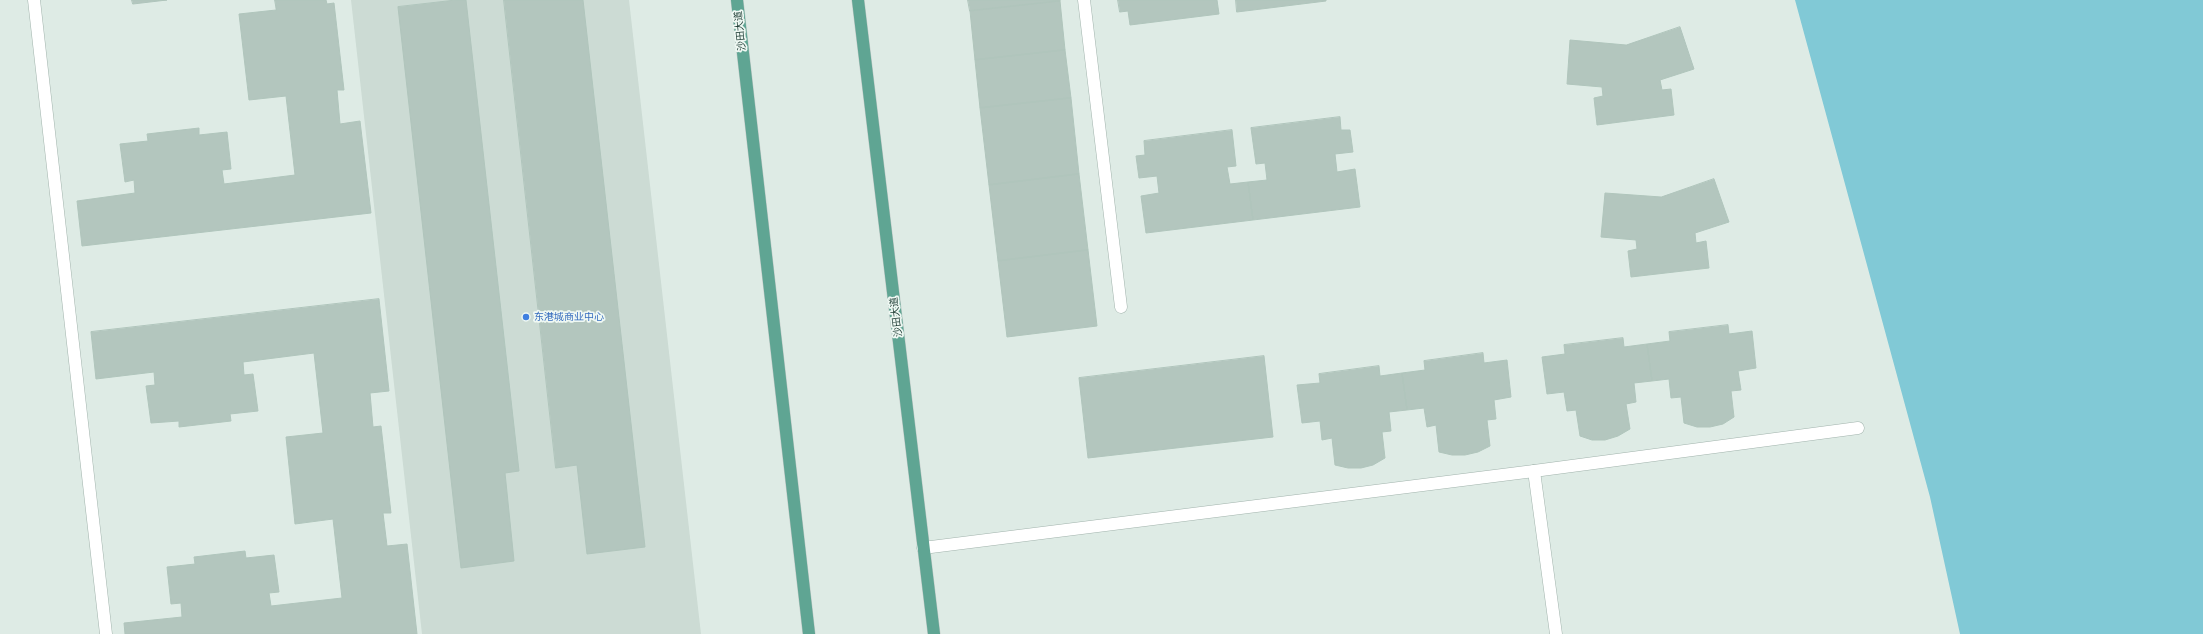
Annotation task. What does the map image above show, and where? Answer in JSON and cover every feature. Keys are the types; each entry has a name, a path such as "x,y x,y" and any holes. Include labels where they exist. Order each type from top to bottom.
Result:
{"main road":[{"name":"沙田大道","path":"737,0 808,634"},
{"name":"沙田大道","path":"858,0 934,634"}],"street":[{"path":"34,0 106,634"},
{"path":"1084,0 1121,307"},
{"path":"923,548 1534,471 1858,428"},
{"path":"1534,471 1556,634"}],"shaded area":[{"name":"东港城商业中心","path":"351,0 629,0 701,634 422,634"}],"water":[{"path":"1795,0 2203,0 2203,634 1960,634 1930,497"}],"building":[{"path":"132,0 167,0 133,4"},
{"path":"275,0 326,0 327,4 334,3 344,90 337,90 340,124 360,121 371,213 82,246 77,201 135,193 134,180 125,182 120,144 148,141 147,134 199,128 199,135 227,132 231,169 222,170 224,184 295,175 286,96 249,100 239,14 276,10"},
{"path":"466,0 519,471 505,473 514,561 461,568 398,7"},
{"path":"504,0 583,0 645,547 587,554 577,465 556,468"},
{"path":"968,0 1060,0 1060,1 970,11"},
{"path":"1118,0 1217,0 1219,14 1130,25 1128,11 1120,12"},
{"path":"1236,0 1326,0 1326,1 1237,12"},
{"path":"1060,1 1065,50 975,60 970,11"},
{"path":"1680,27 1694,69 1660,80 1662,90 1671,89 1674,115 1597,125 1594,98 1603,96 1602,87 1567,84 1570,40 1626,45"},
{"path":"1065,50 1071,98 980,108 975,60"},
{"path":"1071,98 1079,174 989,185 980,108"},
{"path":"1340,117 1341,130 1350,130 1353,152 1335,154 1337,172 1355,169 1360,207 1253,220 1248,182 1267,180 1265,163 1256,164 1251,128"},
{"path":"1232,130 1236,166 1227,167 1230,184 1248,182 1253,220 1146,233 1141,196 1159,193 1157,176 1139,178 1136,156 1145,155 1144,141"},
{"path":"1079,174 1088,250 998,261 989,185"},
{"path":"1714,179 1729,222 1695,233 1696,243 1706,241 1709,268 1631,277 1628,251 1637,249 1636,240 1601,237 1605,193 1661,197"},
{"path":"1088,250 1097,326 1007,337 998,261"},
{"path":"379,299 389,391 370,393 373,427 381,426 391,513 383,513 387,546 407,544 417,634 125,634 124,623 182,617 181,603 171,604 167,567 195,564 194,557 245,551 246,558 274,555 279,592 269,593 271,606 342,598 333,519 295,524 286,437 323,433 314,353 243,362 244,375 253,374 258,411 230,414 231,421 179,427 179,421 151,423 146,386 155,385 154,372 96,379 91,332"},
{"path":"1728,325 1729,334 1752,331 1756,368 1738,371 1741,390 1731,391 1734,417 1723,424 1710,427 1697,427 1684,423 1681,397 1671,398 1669,379 1652,381 1647,344 1670,341 1669,332"},
{"path":"1623,338 1624,347 1647,344 1652,381 1634,383 1636,402 1626,404 1630,429 1618,436 1605,440 1592,440 1580,436 1576,410 1567,411 1564,392 1547,394 1542,357 1565,354 1564,345"},
{"path":"1483,353 1484,363 1507,360 1511,397 1494,400 1496,419 1487,420 1490,446 1478,452 1465,455 1452,455 1439,452 1436,425 1427,427 1424,408 1407,410 1402,373 1425,370 1424,361"},
{"path":"1264,356 1273,437 1088,458 1079,378"},
{"path":"1379,366 1380,376 1402,373 1407,410 1389,412 1391,431 1382,432 1385,458 1373,465 1361,468 1348,468 1335,465 1332,438 1322,440 1320,421 1302,423 1297,385 1320,383 1319,374"}],"place":[{"name":"东港城商业中心","path":"526,317"}]}
